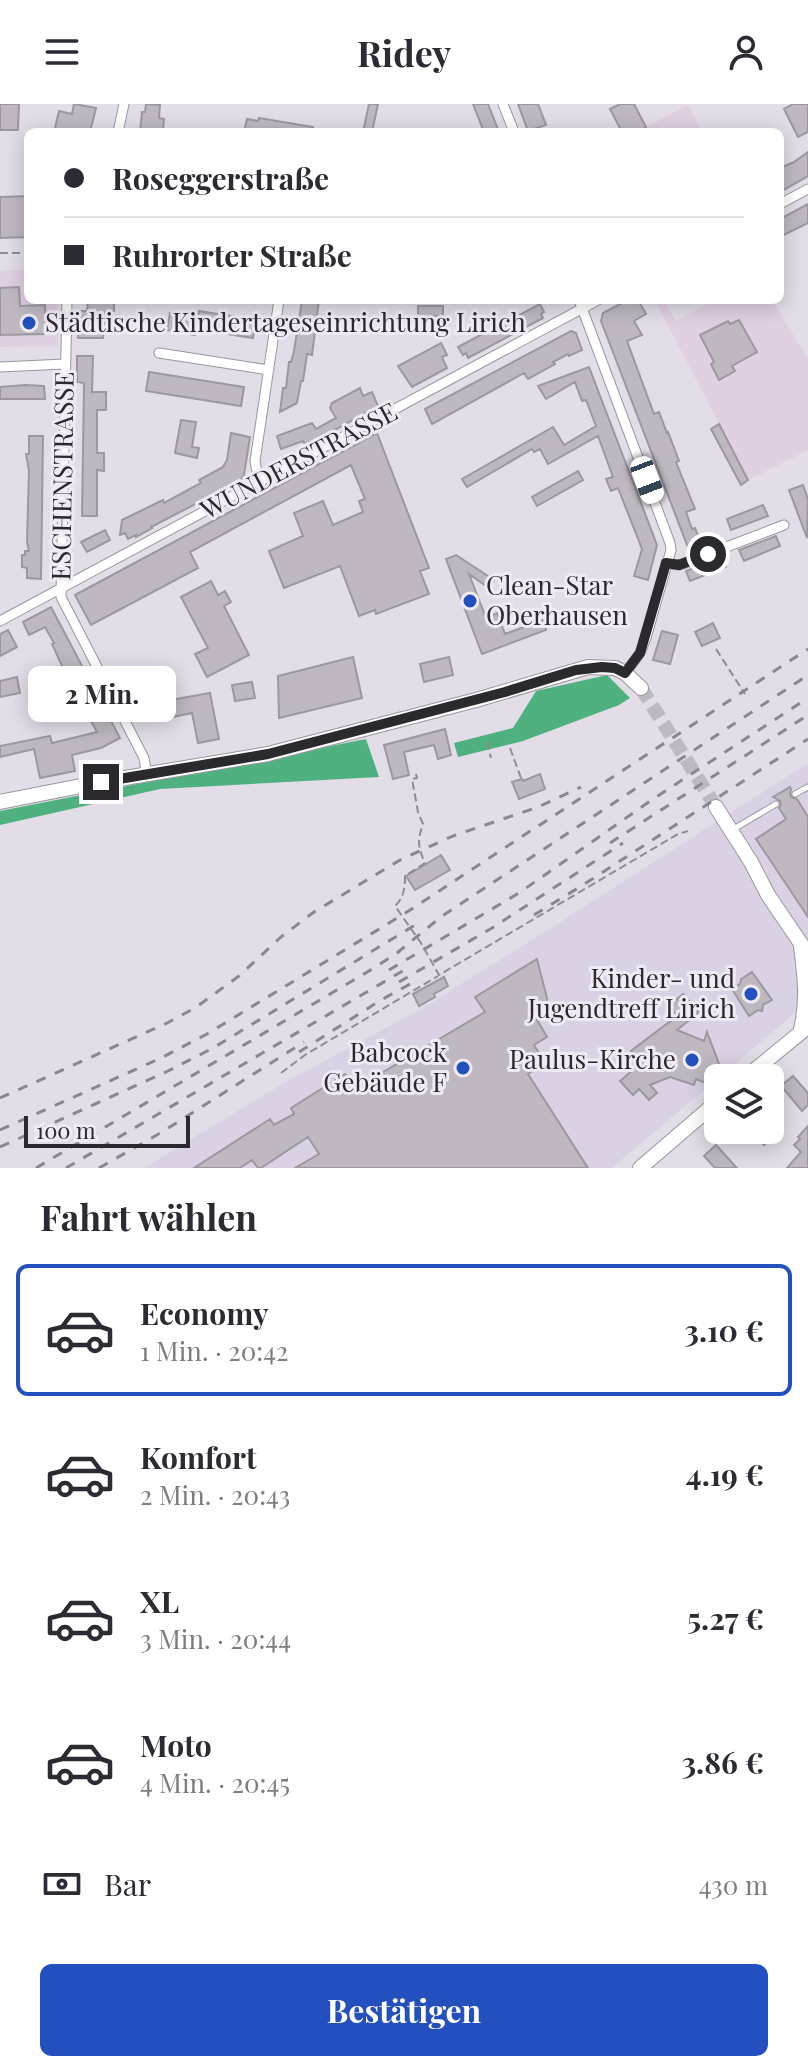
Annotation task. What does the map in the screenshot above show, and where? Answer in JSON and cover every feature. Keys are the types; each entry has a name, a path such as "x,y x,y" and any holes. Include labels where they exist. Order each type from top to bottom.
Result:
{"main road":[{"path":"0,802 268,754 505,692 576,670 615,668 641,688"},
{"path":"716,807 805,950 804,1030 762,1064"},
{"path":"640,1168 704,1113"}],"street":[{"path":"119,128 124,104"},
{"path":"503,104 512,128"},
{"path":"784,202 808,189"},
{"name":"ESCHENSTRASSE","path":"67,304 61,597 144,758 147,776"},
{"path":"259,483 255,461 278,304"},
{"path":"581,304 669,537 671,550 640,653 625,673"},
{"name":"WUNDERSTRASSE","path":"0,621 259,483 581,304"},
{"path":"159,353 269,370"},
{"path":"0,367 65,364"},
{"path":"666,563 679,565 784,525"}],"lane":[{"path":"795,794 808,787"},
{"path":"731,831 776,804"}],"path":[{"path":"0,253 24,253"},
{"path":"716,649 745,694"},
{"path":"487,742 491,758"},
{"path":"510,748 521,778"},
{"path":"416,774 417,778 412,779 423,824 418,848 425,863 405,876 400,901 395,906 439,975"},
{"path":"281,1073 305,1055 439,975 678,834 688,831"}],"shaded area":[{"path":"620,104 634,104 646,127 688,105 700,128 620,128 610,109"},
{"name":"Städtische Kindertageseinrichtung Lirich","path":"24,270 24,304 57,304 58,346 0,347 0,271"},
{"path":"657,304 666,304 676,321 708,304 774,304 808,359 808,450 748,480"},
{"path":"808,763 808,1002 735,1064 704,1064 704,1090 612,1168 144,1168 287,1081 421,1009"}],"green space":[{"path":"607,675 630,698 523,741 458,757 454,743 513,728 536,691"},
{"path":"366,739 379,777 160,789 0,825 0,811"}],"building":[{"path":"0,104 19,104 18,130 0,130"},
{"path":"74,104 96,108 91,128 55,128 59,111 72,114"},
{"path":"146,104 160,105 159,118 164,119 163,128 140,128 142,112 145,112"},
{"path":"369,104 378,104 373,128 364,128"},
{"path":"473,104 488,104 497,128 482,128"},
{"path":"518,104 538,104 546,125 527,128"},
{"path":"620,104 634,104 646,127 620,128 610,109"},
{"path":"793,104 808,104 808,132 798,137 784,109"},
{"path":"259,118 313,127 245,128 247,119 258,121"},
{"path":"808,152 808,176 784,190 784,166"},
{"path":"24,196 24,237 0,238 0,197"},
{"path":"808,204 808,223 784,235 784,217"},
{"path":"19,287 20,306 45,305 46,334 0,335 0,288"},
{"path":"88,304 114,304 114,311 105,312 103,338 78,338 78,311 87,311"},
{"path":"301,304 318,304 312,355 307,354 297,403 280,412 283,388 286,388 289,362 294,351"},
{"path":"540,304 543,318 468,358 458,347"},
{"path":"620,304 640,304 646,314 634,321 642,335 627,341 654,414 659,412 679,461 676,462 695,509 686,512 702,545 689,550 601,321 603,313"},
{"path":"418,306 443,306 443,316 418,316"},
{"path":"199,311 256,320 253,338 196,329 195,335 167,330 170,313 198,317"},
{"path":"739,320 757,352 732,366 735,371 719,380 700,335 728,321 730,324"},
{"path":"571,331 576,333 582,350 553,362 555,364 528,379 524,373 432,424 425,409"},
{"path":"441,343 447,355 442,357 447,368 412,387 398,366"},
{"path":"77,356 93,356 92,392 106,392 106,410 97,410 97,453 104,453 104,471 97,470 97,516 82,516 84,383 77,382"},
{"path":"589,367 657,545 648,580 634,576 642,549 618,488 611,491 606,479 613,477 598,436 548,464 540,449 534,452 532,449 467,487 462,479 553,427 564,445 596,426 575,382 546,399 538,386"},
{"path":"149,372 244,387 241,406 146,391"},
{"path":"44,386 45,399 0,399 0,387"},
{"path":"360,388 363,396 372,392 378,406 306,446 303,441 281,449 277,436 312,423 316,429 336,418 330,408 332,403"},
{"path":"181,420 196,422 192,447 199,448 197,458 175,453"},
{"path":"719,424 748,480 741,485 711,429"},
{"path":"231,433 250,437 244,475 240,481 136,537 128,539 125,533 120,535 122,520 163,500 164,503 223,467"},
{"path":"377,433 429,568 420,571 429,594 376,614 375,610 359,616 340,566 284,588 269,551 303,536 294,513 323,501 333,525 363,512 359,501 365,499 351,465 190,552 198,568 91,625 75,595"},
{"path":"29,436 43,436 41,579 27,578 27,568 22,567 22,555 29,551 29,471 26,454 29,454"},
{"path":"578,471 583,480 537,506 532,497"},
{"path":"803,485 808,499 807,538 789,490"},
{"path":"763,505 768,516 731,530 727,519"},
{"path":"105,530 110,540 87,552 81,542"},
{"path":"776,536 780,546 744,561 739,550"},
{"name":"Clean-Star Oberhausen","path":"456,555 494,580 489,588 469,574 486,618 497,613 505,634 543,620 546,630 482,654 446,559"},
{"path":"722,557 726,567 690,581 686,571"},
{"path":"211,581 218,595 225,591 231,602 224,606 249,655 207,677 195,654 208,648 181,597"},
{"path":"51,607 120,738 101,748 72,755 75,771 40,778 34,749 0,757 0,746 50,736 52,743 97,732 67,677 45,627 29,635 23,622"},
{"path":"713,623 720,638 702,646 695,632"},
{"path":"8,630 17,647 0,656 0,634"},
{"path":"662,631 678,635 670,664 653,660"},
{"path":"353,657 362,698 279,718 278,676"},
{"path":"449,657 453,675 424,682 420,664"},
{"path":"17,677 20,693 0,697 0,681"},
{"path":"252,682 255,698 235,701 232,685"},
{"path":"210,693 219,739 198,743 192,713 168,718 165,701"},
{"path":"445,729 451,755 438,759 434,745 404,752 409,775 393,779 384,745"},
{"path":"540,774 545,789 519,799 512,782"},
{"path":"790,787 791,797 797,799 808,817 808,917 756,839 786,819 779,808 780,801 773,797"},
{"path":"441,855 450,870 415,890 406,876"},
{"name":"Babcock Gebäude F","path":"537,959 548,1002 529,1006 547,1037 534,1045 545,1063 528,1074 588,1168 295,1168 319,1154 308,1137 261,1168 252,1160 240,1168 194,1168 270,1119 274,1125 294,1114 291,1108 345,1074 356,1088 485,1012 475,997"},
{"name":"Kinder- und Jugendtreff Lirich","path":"752,972 772,1000 763,1005 762,1011 749,1016 732,989"},
{"path":"444,977 448,986 419,1006 413,994"},
{"path":"683,994 699,1012 677,1030 704,1041 707,1032 719,1064 704,1064 704,1082 696,1079 694,1085 670,1077 650,1085 657,1093 649,1100 639,1089 633,1095 620,1081 641,1063 631,1051 677,1016 669,1006"},
{"path":"793,1076 808,1093 808,1105 802,1111 784,1090 784,1084"},
{"path":"808,1126 808,1168 787,1168 801,1152 794,1145"},
{"path":"716,1145 737,1168 715,1168 704,1156"}],"tunnel":[{"path":"641,688 716,807"}],"railway":[{"path":"0,1130 161,1058 207,1034 407,912 808,649"},
{"path":"36,1168 374,968 442,916 808,675"},
{"path":"389,970 519,893 653,799 808,698"},
{"path":"610,843 808,715"},
{"path":"534,915 808,739"},
{"path":"0,1098 195,1008 239,976 281,937 314,912 400,860 453,836 538,807 581,787"},
{"path":"399,982 492,928 623,843"},
{"path":"0,1147 213,1048 420,922"},
{"path":"66,1168 406,969"},
{"path":"299,1052 412,983"},
{"path":"99,1168 304,1042"}],"place":[{"name":"Städtische Kindertageseinrichtung Lirich","path":"29,323"},
{"name":"Clean-Star Oberhausen","path":"470,601"},
{"name":"Kinder- und Jugendtreff Lirich","path":"751,994"},
{"name":"Paulus-Kirche","path":"692,1060"},
{"name":"Babcock Gebäude F","path":"463,1068"}],"route":[{"path":"101,782 268,754 588,667 615,668 625,673 640,653 646,638 666,563 679,565 708,554"}]}
